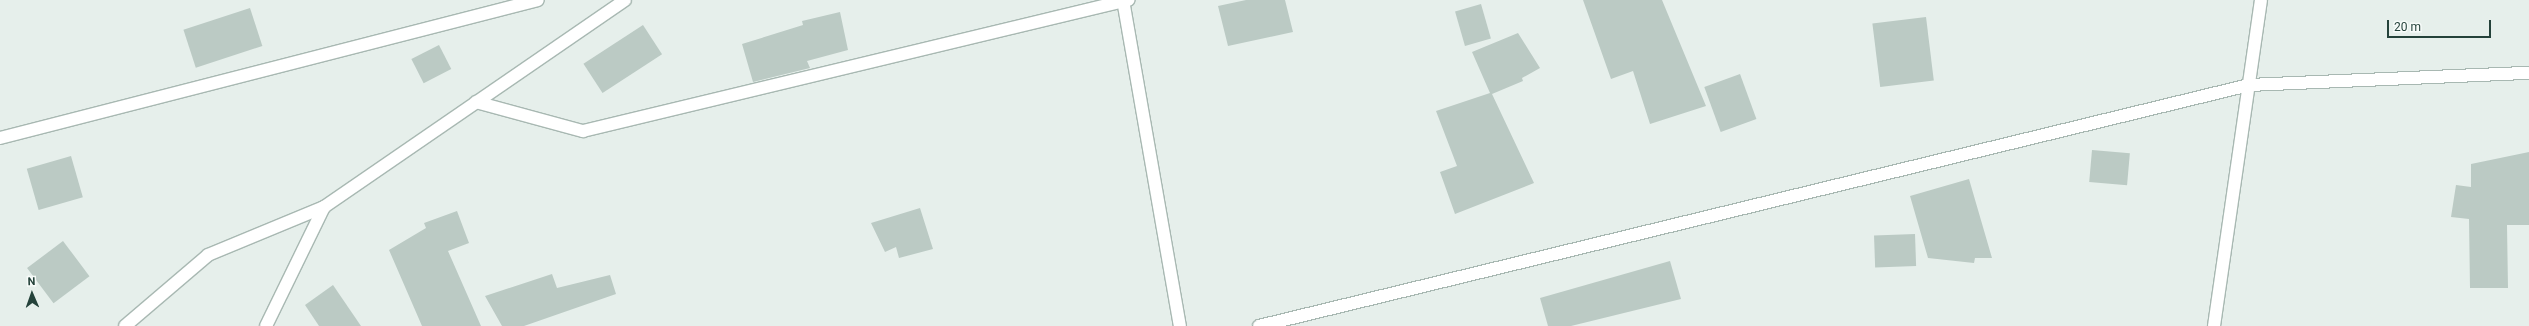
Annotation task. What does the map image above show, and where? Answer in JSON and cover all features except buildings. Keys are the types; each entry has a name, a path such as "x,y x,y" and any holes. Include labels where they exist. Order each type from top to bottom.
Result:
{"street":[{"path":"0,138 538,0"},
{"path":"125,326 208,254 324,207 625,0"},
{"path":"476,102 583,131 1125,0 1180,326"},
{"path":"2214,326 2261,0"},
{"path":"1259,326 2249,85 2529,73"},
{"path":"266,326 324,207"}]}
